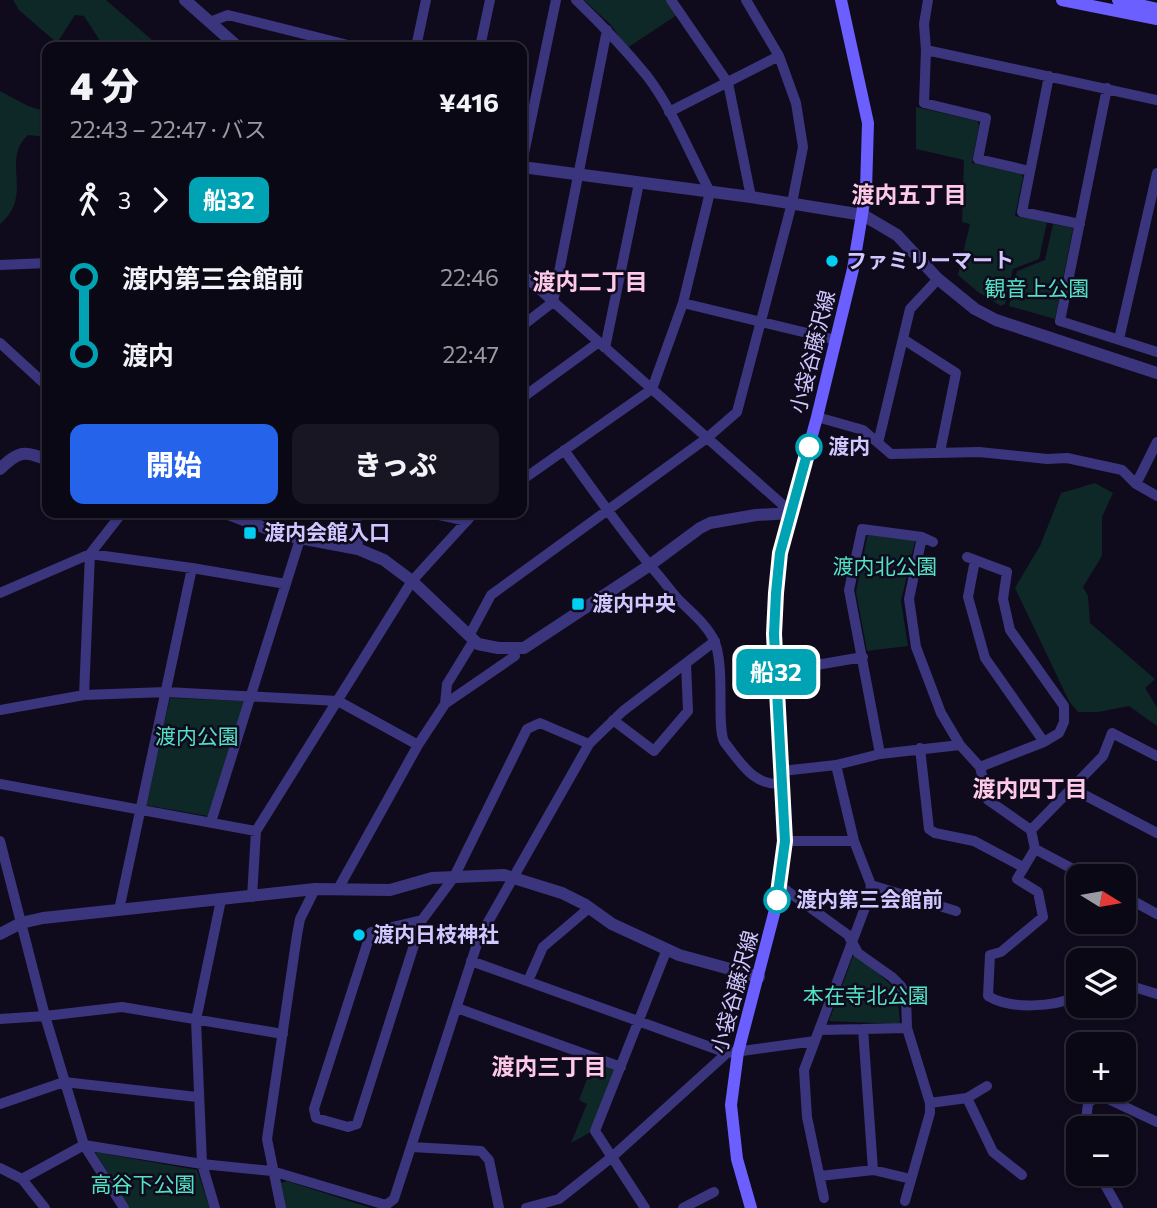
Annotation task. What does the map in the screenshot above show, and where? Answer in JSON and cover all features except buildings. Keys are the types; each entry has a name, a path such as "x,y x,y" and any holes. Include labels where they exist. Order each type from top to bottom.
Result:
{"main road":[{"name":"小袋谷藤沢線","path":"751,1208 737,1159 731,1105 732,1053 759,977 779,885 785,841 776,671 776,593 780,553 836,340 863,215 868,123 841,0"},
{"path":"1062,0 1157,19"},
{"path":"1118,0 1157,9"}],"street":[{"path":"186,0 232,42"},
{"path":"417,42 426,0"},
{"path":"482,42 490,0"},
{"path":"527,141 556,0"},
{"path":"527,476 652,389 683,303 710,192 669,112 648,78 607,30 576,0"},
{"path":"671,0 728,83 751,197"},
{"path":"445,704 447,684 472,638 491,594 707,438 737,412 792,203 803,147 796,103 779,55 746,0"},
{"path":"928,0 924,24 924,103 986,118 978,159 1030,171"},
{"path":"210,22 228,15 336,42"},
{"path":"527,322 553,302 607,30"},
{"path":"926,50 1157,100"},
{"path":"669,112 779,55"},
{"path":"1049,76 1022,212 1080,224"},
{"path":"1107,88 1060,321 1157,352"},
{"path":"527,166 863,215 897,235 938,279 975,309 996,320 1157,373"},
{"path":"1119,338 1157,173"},
{"path":"527,395 602,345 639,183"},
{"path":"0,265 42,263"},
{"path":"527,279 792,513"},
{"path":"878,443 910,309 938,279"},
{"path":"683,303 836,340"},
{"path":"903,339 956,373 940,452"},
{"path":"0,343 42,381"},
{"path":"817,417 863,430 891,454 979,452 1047,459 1067,458 1122,470 1136,484 1157,496"},
{"path":"1136,484 1157,442"},
{"path":"564,450 650,565 678,599 700,619 715,641 721,673 722,739 761,782 769,785 783,778 880,754 960,745"},
{"path":"0,469 21,453 31,453 42,458"},
{"path":"252,518 300,539 358,549 384,560 412,581 478,644 513,649 524,648 710,523 756,515 792,513"},
{"path":"0,593 90,554 118,518"},
{"path":"356,518 358,549"},
{"path":"252,897 256,831 412,581 466,518"},
{"path":"880,754 849,590 862,529 922,537 933,542"},
{"path":"922,537 909,599 916,648 941,713 960,745 980,767 988,800 1031,830 1035,849 1017,879 1038,892 1043,917 1001,952 990,955 988,996 997,1001 1046,1006 1066,1001"},
{"path":"211,822 300,539"},
{"path":"90,554 286,584"},
{"path":"84,695 90,554"},
{"path":"980,767 1044,742 1059,733 1064,722 1064,706 1010,630 1003,598 1007,572 971,558 968,597 985,658 1044,742"},
{"path":"119,910 192,568"},
{"path":"22,1179 84,1145 202,1164 272,1171 386,1205 394,1199 479,937 589,744 613,720 715,641"},
{"path":"338,889 418,745 445,704 514,656 513,649"},
{"path":"776,671 863,657"},
{"path":"613,720 654,751 688,711 686,663"},
{"path":"0,710 84,695 166,692 338,701 418,745"},
{"path":"422,920 371,932 314,1109 316,1118 348,1127 357,1124 422,920 454,877 527,729 541,723 589,744"},
{"path":"1031,830 1103,756 1112,733 1157,756"},
{"path":"920,748 929,829 935,833 974,841 1023,867"},
{"path":"824,1198 807,1116 804,1070 869,897 870,885 854,841 836,765"},
{"path":"0,784 256,831"},
{"path":"1073,789 1157,833"},
{"path":"0,841 45,1017 84,1145 124,1208"},
{"path":"785,841 854,841"},
{"path":"1035,849 1066,865"},
{"path":"0,934 21,923 43,918 316,890 390,890 432,878 515,877 562,893 612,924 667,949 759,977"},
{"path":"779,885 848,935 858,953 892,976 906,996 907,1028 930,1103 930,1113 905,1201"},
{"path":"870,885 956,911"},
{"path":"281,1208 267,1139 299,927 316,890"},
{"path":"215,1208 202,1164 197,1097 196,1020 220,900"},
{"path":"1136,903 1157,914"},
{"path":"528,981 542,947 589,908"},
{"path":"645,1208 595,1131 667,949"},
{"path":"471,961 638,1023 732,1053 815,1041"},
{"path":"1136,988 1157,995"},
{"path":"0,1019 45,1017 122,1007 283,1034"},
{"path":"457,1008 621,1067"},
{"path":"819,1030 907,1028"},
{"path":"863,1029 873,1170"},
{"path":"526,1208 559,1199 732,1053"},
{"path":"0,1104 64,1082 197,1097"},
{"path":"930,1103 967,1098 987,1086"},
{"path":"1087,1116 1088,1104 1096,1097 1104,1097 1157,1122"},
{"path":"967,1098 993,1152 1022,1175"},
{"path":"412,1147 481,1151 489,1160 499,1208"},
{"path":"0,1168 22,1179 44,1208"},
{"path":"820,1176 873,1170 911,1179"},
{"path":"1106,1186 1118,1208"},
{"path":"683,1208 714,1192"}],"green space":[{"path":"13,0 106,0 154,42 101,42 84,16 75,15 56,42 19,10"},
{"path":"584,0 672,0 680,13 627,48 611,25"},
{"path":"0,91 42,110 42,136 28,135 20,145 15,201 10,213 0,224"},
{"path":"916,107 977,121 979,125 972,163 1020,173 1023,177 1015,216 1047,222 1039,259 1013,269 1005,304 1001,306 958,275 970,224 962,222 964,160 916,149"},
{"name":"観音上公園","path":"1053,224 1073,228 1055,319 1009,306 1017,271 1045,260"},
{"path":"1095,483 1113,493 1102,517 1102,556 1083,587 1088,596 1090,623 1155,679 1145,688 1157,707 1157,726 1129,706 1098,712 1078,712 1069,701 1015,588 1040,546 1061,493"},
{"name":"渡内北公園","path":"868,533 915,541 901,601 908,646 867,651 856,592"},
{"name":"渡内公園","path":"170,698 245,701 208,816 145,805"},
{"name":"本在寺北公園","path":"855,951 897,991 900,1024 829,1021"},
{"path":"593,1063 614,1070 591,1132 571,1143 587,1104 579,1100"},
{"name":"高谷下公園","path":"95,1152 197,1170 210,1208 129,1208"},
{"path":"287,1181 371,1208 285,1208 280,1183"}],"bus line":[{"name":"船32","path":"777,900 785,841 774,634 776,593 780,553 809,447"}],"place":[{"name":"ファミリーマート","path":"832,261"},
{"name":"渡内","path":"809,447"},
{"name":"渡内会館入口","path":"250,533"},
{"name":"渡内中央","path":"578,604"},
{"name":"渡内第三会館前","path":"777,900"},
{"name":"渡内日枝神社","path":"359,935"}],"district":[{"name":"渡内五丁目","path":"909,195"},
{"name":"渡内二丁目","path":"590,282"},
{"name":"渡内四丁目","path":"1030,789"},
{"name":"渡内三丁目","path":"549,1067"}]}
